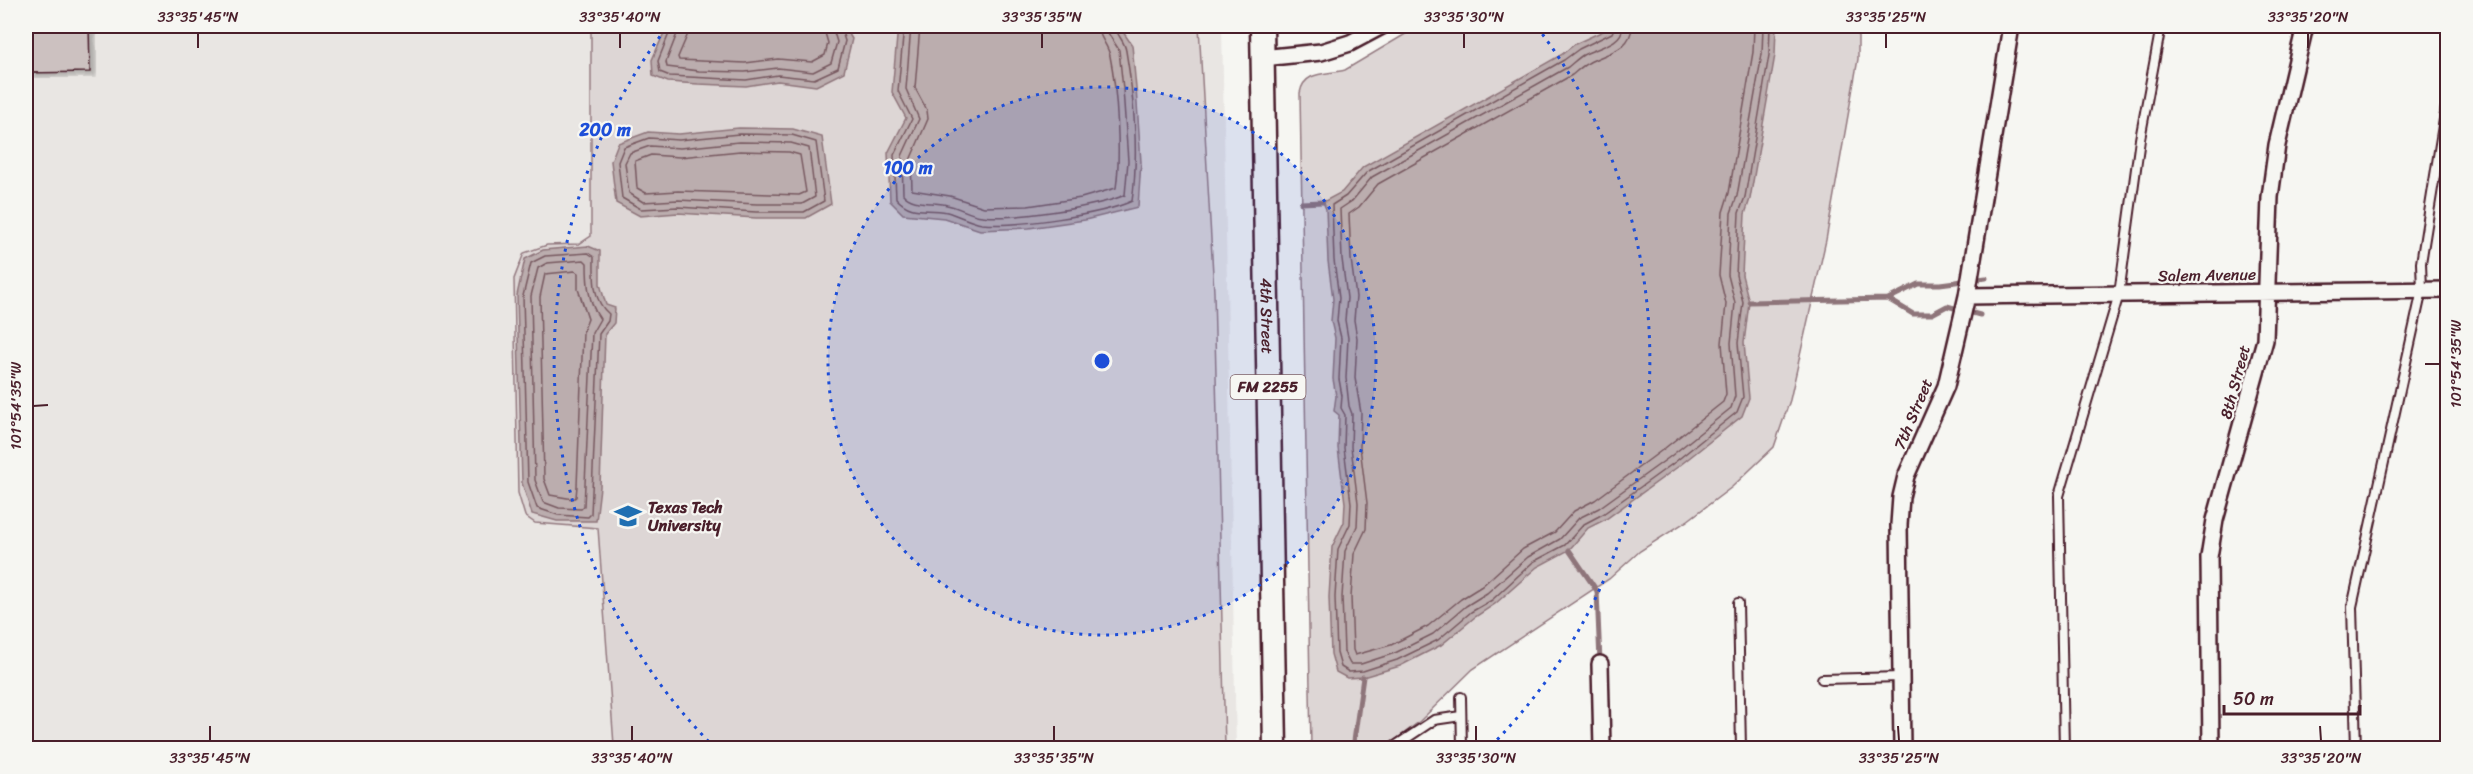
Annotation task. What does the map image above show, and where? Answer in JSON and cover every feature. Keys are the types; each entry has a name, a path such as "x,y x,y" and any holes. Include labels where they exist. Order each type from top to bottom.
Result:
{"main road":[{"name":"4th Street","path":"1262,26 1275,748"}],"street":[{"path":"1262,58 1322,52 1350,43 1382,26"},
{"name":"7th Street","path":"1902,748 1900,496 1906,476 1946,386 1967,296 2011,26"},
{"name":"8th Street","path":"2211,748 2210,557 2215,520 2265,340 2269,207 2277,145 2305,26"},
{"name":"Salem Avenue","path":"1967,296 2448,290"},
{"path":"1600,664 1602,748"}],"lane":[{"path":"2064,748 2060,496 2119,294 2140,139 2161,26"},
{"path":"2356,748 2352,607 2422,290 2421,263 2448,94"},
{"path":"1738,603 1741,748"},
{"path":"1822,679 1901,677"},
{"path":"1461,696 1462,748"},
{"path":"1392,748 1434,720 1461,716"}],"shaded area":[{"name":"Texas Tech University","path":"26,26 1222,26 1236,748 26,748"},
{"path":"591,26 1199,26 1214,292 1225,748 624,748 614,745 598,528 535,523 525,516 518,493 514,279 524,253 547,245 579,244 591,236"},
{"path":"1419,26 1858,26 1858,59 1826,240 1790,400 1774,447 1732,487 1687,521 1640,551 1609,579 1473,669 1420,721 1385,748 1311,748 1300,93 1306,80 1311,77 1345,70"}],"water":[{"path":"667,26 844,26 852,39 844,72 816,86 778,81 746,86 668,82 653,76 652,60"},
{"path":"898,26 1119,26 1132,45 1141,162 1138,207 1085,220 1029,228 980,230 944,218 903,214 890,201 888,153 906,118 892,92"},
{"path":"1614,26 1776,26 1775,55 1750,199 1745,214 1742,275 1749,302 1744,343 1749,398 1742,416 1679,466 1606,519 1588,528 1569,550 1537,567 1495,604 1441,645 1400,666 1363,677 1347,678 1336,672 1331,654 1329,597 1332,547 1344,522 1345,503 1338,448 1339,415 1334,411 1335,338 1331,321 1333,299 1328,261 1326,209 1323,202 1342,192 1363,167 1561,55 1575,44"},
{"path":"739,128 793,129 822,137 831,204 806,218 756,218 678,213 640,216 616,203 611,161 618,143 648,132 679,134"},
{"path":"588,246 600,251 600,284 606,305 615,308 614,323 605,334 600,487 596,521 557,521 532,514 522,483 517,295 525,259 543,250"}],"building":[{"path":"26,26 89,26 90,72 26,73"}],"waterway":[{"path":"1301,203 1323,202"},
{"path":"1888,299 1918,284 1940,284 1986,278"},
{"path":"1749,302 1888,299 1913,314 1932,314 1947,306 1980,315"},
{"path":"1569,550 1597,591 1600,662"},
{"path":"1353,748 1363,677"}],"place":[{"name":"Texas Tech University","path":"628,516"}]}
